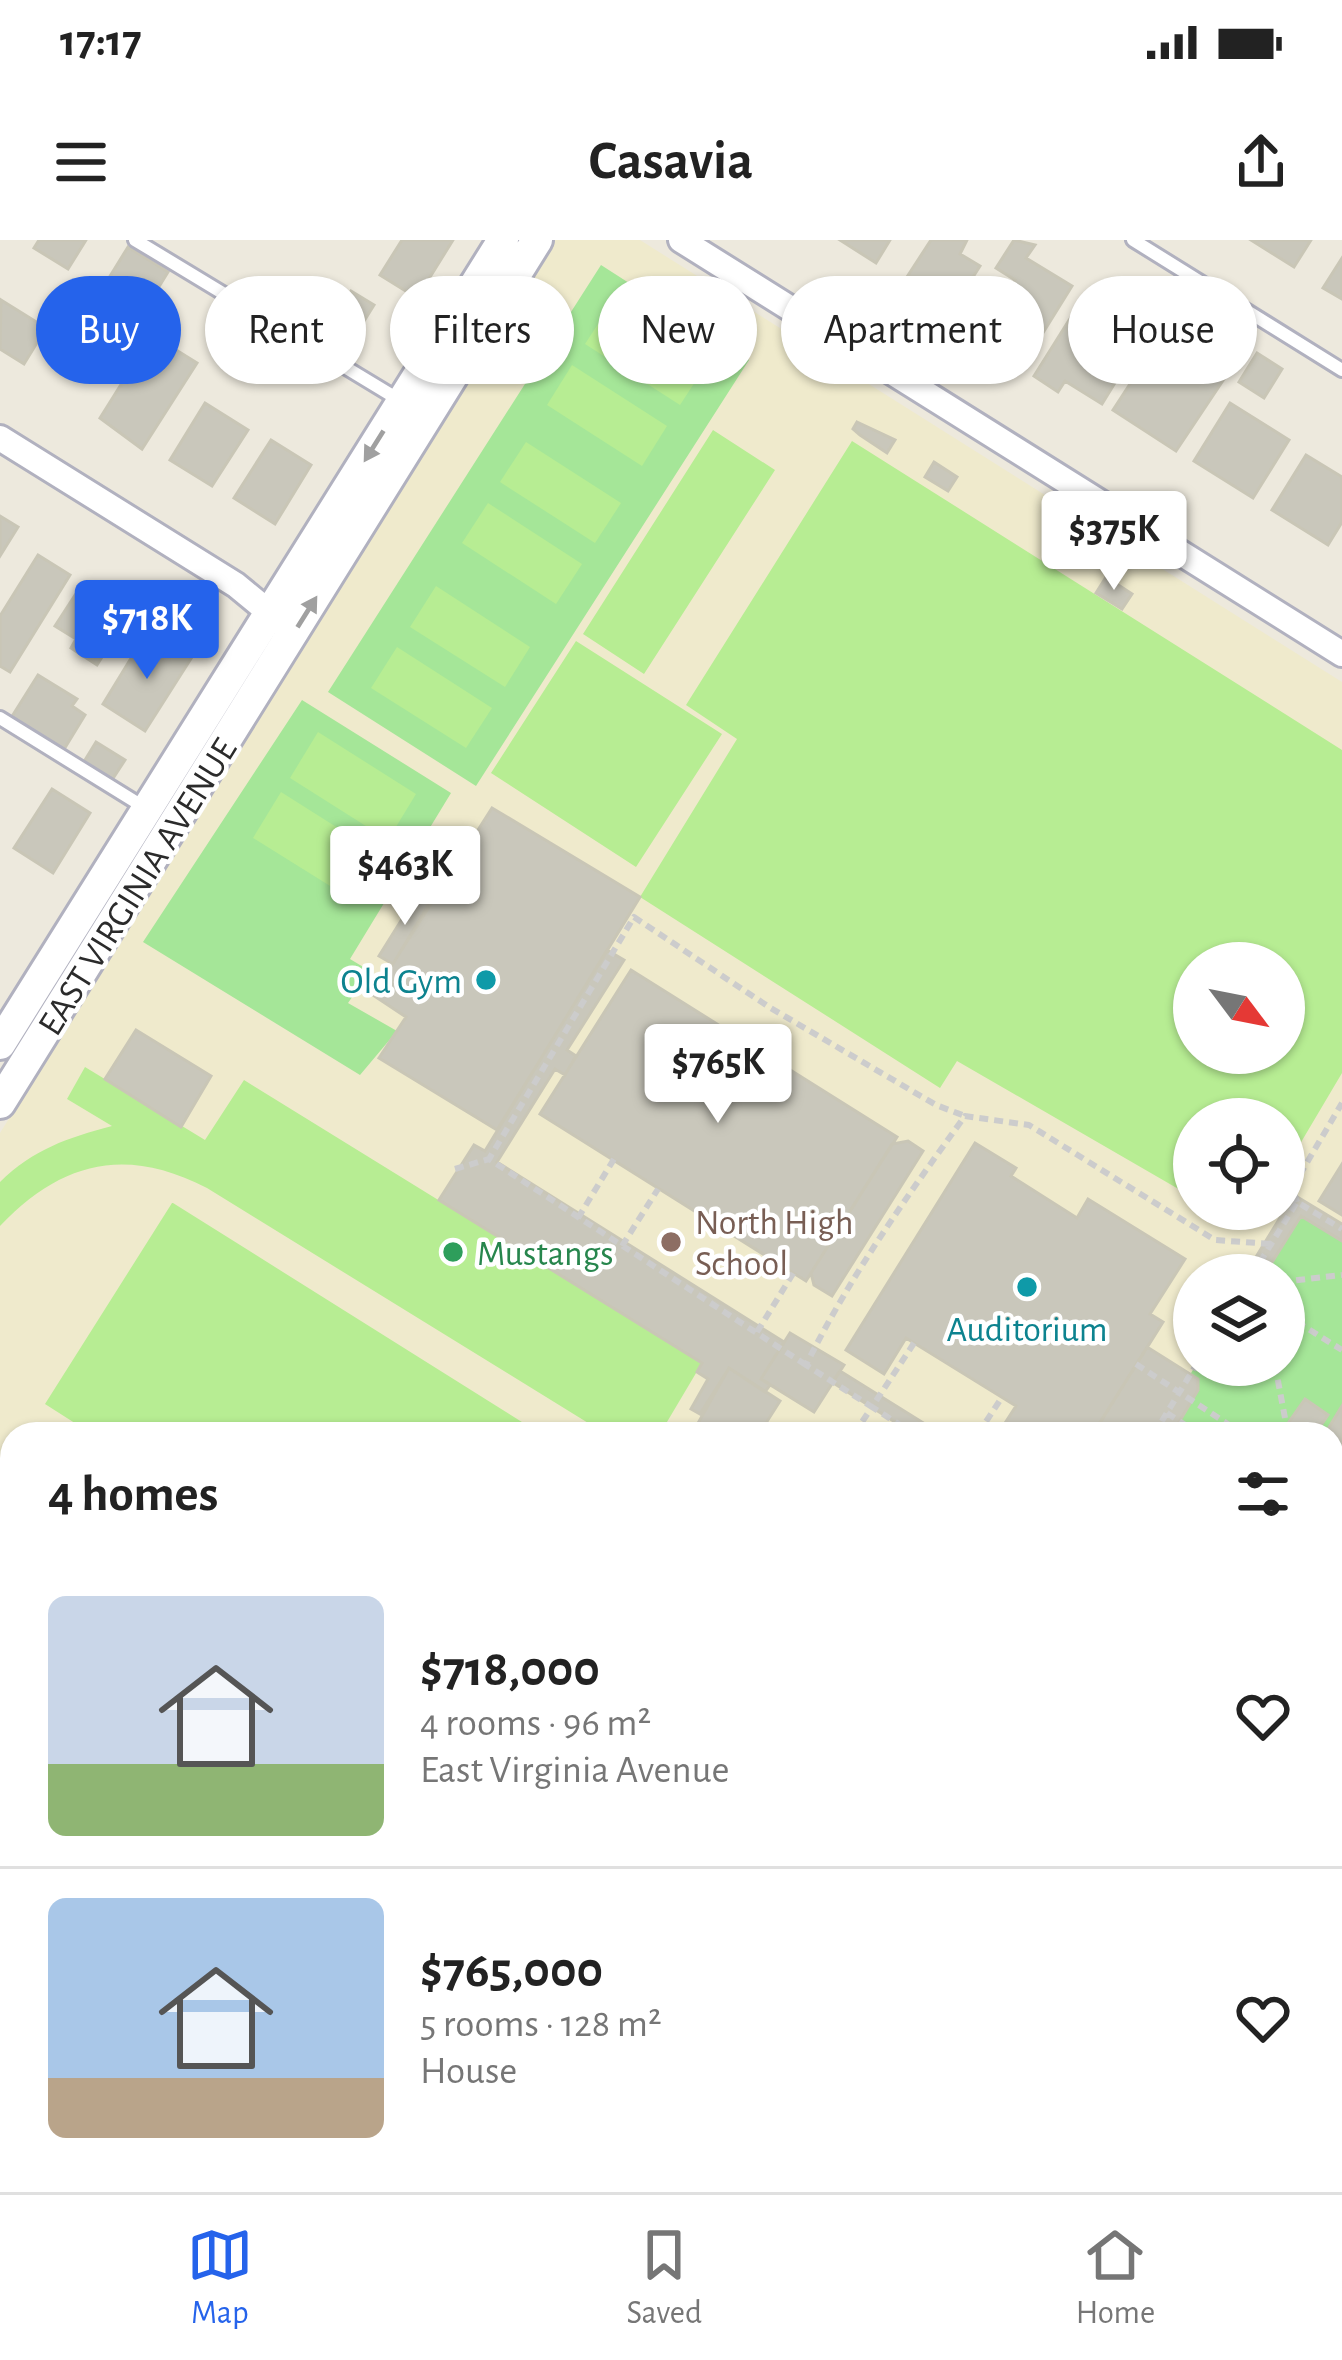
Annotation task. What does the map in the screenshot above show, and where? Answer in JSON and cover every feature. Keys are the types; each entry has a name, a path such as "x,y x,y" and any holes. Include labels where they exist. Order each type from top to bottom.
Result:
{"street":[{"name":"EAST VIRGINIA AVENUE","path":"3,1031 503,240"},
{"name":"EAST VIRGINIA AVENUE","path":"0,1103 537,240"},
{"path":"681,240 1342,653"},
{"path":"0,438 236,585 270,613"}],"lane":[{"path":"135,240 402,402"},
{"path":"1133,240 1342,370"},
{"path":"0,718 146,809"}],"path":[{"path":"455,1169 489,1159 634,917 787,1018 936,1105 965,1116 1029,1125 1215,1240 1271,1244"},
{"path":"1305,1166 1342,1103"},
{"path":"806,1365 833,1310 905,1197 965,1116"},
{"path":"489,1159 895,1422"},
{"path":"578,1218 614,1159"},
{"path":"622,1246 658,1189"},
{"path":"1305,1207 1342,1229"},
{"path":"1265,1254 1280,1230"},
{"path":"757,1332 794,1273"},
{"path":"1305,1280 1342,1275"},
{"path":"1305,1327 1342,1350"},
{"path":"862,1422 914,1342"},
{"path":"1136,1364 1225,1422"},
{"path":"1161,1422 1184,1386"},
{"path":"1279,1386 1286,1422"},
{"path":"986,1422 1002,1397"},
{"path":"1167,1413 1181,1422"}],"shaded area":[{"name":"North High School","path":"555,240 640,240 697,276 598,276 598,384 757,384 757,314 781,329 781,384 869,384 1342,682 1342,1422 0,1422 0,1133 466,384 574,384 574,276 533,276"}],"green space":[{"path":"601,265 618,276 598,276 598,384 734,384 476,786 328,692 525,384 574,384 574,307"},
{"path":"598,324 598,352 585,344"},
{"path":"574,366 667,426 642,466 547,405 560,384 574,384"},
{"path":"647,384 694,384 680,405"},
{"path":"713,430 775,470 644,674 583,634"},
{"path":"852,441 1342,750 1342,1073 1305,1135 1305,1098 1173,1098 1173,1186 957,1061 940,1088 640,897 737,739 686,705"},
{"path":"526,442 621,503 595,543 500,482"},
{"path":"488,503 582,564 556,604 462,543"},
{"path":"436,586 530,647 505,687 410,627"},
{"path":"576,641 722,734 636,867 491,773"},
{"path":"397,647 492,708 466,748 371,688"},
{"path":"302,700 451,793 350,959 370,971 348,1003 397,1031 360,1075 143,942"},
{"path":"318,732 416,794 388,840 290,778"},
{"path":"281,792 379,854 351,899 253,838"},
{"path":"85,1067 205,1140 244,1080 702,1363 667,1422 587,1422 207,1188 149,1167 122,1164 71,1174 23,1204 0,1226 0,1182 52,1146 112,1126 67,1099"},
{"path":"172,1203 522,1422 73,1422 45,1404"},
{"path":"1305,1211 1342,1231 1342,1422 1160,1422 1183,1386 1305,1386 1305,1254 1265,1254 1280,1230 1305,1230"}],"building":[{"path":"39,240 86,240 68,269 34,248"},
{"path":"402,240 453,240 431,276 390,276 390,281 380,275"},
{"path":"840,240 890,240 876,263"},
{"path":"931,240 967,240 960,254 980,266 974,276 908,276"},
{"path":"1014,240 1035,245 1026,258 1068,284 1068,292 1044,331 1044,276 1009,276 996,268"},
{"path":"1251,240 1311,240 1294,267"},
{"path":"128,247 168,272 166,276 110,276"},
{"path":"1342,258 1342,299 1323,288"},
{"path":"1,300 36,322 36,344 24,364 0,349"},
{"path":"1068,322 1068,383 1058,392 1044,383 1044,360"},
{"path":"181,353 197,363 142,449 100,418 121,384 181,384"},
{"path":"1257,353 1282,369 1264,398 1242,384 1257,384"},
{"path":"1070,384 1114,384 1102,404"},
{"path":"1130,384 1221,384 1176,451 1113,410"},
{"path":"205,403 248,430 212,486 170,460"},
{"path":"1230,403 1289,440 1253,498 1194,461"},
{"path":"857,422 895,440 887,453 853,429"},
{"path":"271,440 311,465 275,524 234,498"},
{"path":"1306,455 1342,477 1342,522 1328,545 1272,510"},
{"path":"934,462 957,477 948,491 925,477"},
{"path":"0,516 18,527 0,556"},
{"path":"38,555 70,575 10,672 0,666 0,616"},
{"path":"1106,577 1132,594 1122,609 1096,593"},
{"path":"79,589 126,619 97,665 71,648 76,639 55,626"},
{"path":"157,635 192,657 145,731 103,704 141,642 150,647"},
{"path":"38,675 77,699 72,706 85,715 63,751 11,718"},
{"path":"96,742 125,760 110,783 82,765"},
{"path":"52,789 90,813 53,873 14,848"},
{"name":"Old Gym","path":"492,808 640,897 497,1130 379,1058 406,1017 373,995"},
{"path":"419,892 432,899 393,964 379,956"},
{"path":"607,950 624,960 567,1050 576,1056 565,1075 555,1069 497,1162 784,1342 761,1379 770,1385 765,1392 729,1368 700,1414 691,1409 708,1379 697,1372 702,1363 439,1200 474,1145 485,1151"},
{"path":"631,970 897,1137 806,1281 540,1114"},
{"path":"136,1030 211,1076 181,1127 105,1079"},
{"path":"908,1141 923,1151 832,1296 814,1285 811,1273 892,1144"},
{"name":"Auditorium","path":"975,1143 1016,1168 1011,1176 1077,1218 1088,1199 1177,1254 1173,1254 1173,1278 1150,1314 1163,1322 1100,1422 1006,1422 1016,1406 906,1338 884,1374 846,1350"},
{"path":"1342,1164 1342,1215 1319,1201"},
{"path":"1305,1202 1342,1224 1342,1241 1305,1218"},
{"path":"1273,1230 1292,1230 1277,1254 1258,1254"},
{"path":"790,1333 844,1365 814,1412 761,1379"},
{"path":"1147,1347 1173,1363 1173,1386 1198,1386 1179,1422 1100,1422"},
{"path":"729,1368 780,1401 767,1422 699,1422"},
{"path":"840,1371 922,1422 895,1422 832,1382"},
{"path":"1305,1399 1328,1415 1323,1422 1289,1422"}],"place":[{"name":"Old Gym","path":"486,980"},
{"name":"North High School","path":"671,1242"},
{"name":"Mustangs","path":"453,1252"},
{"name":"Auditorium","path":"1027,1287"}]}
